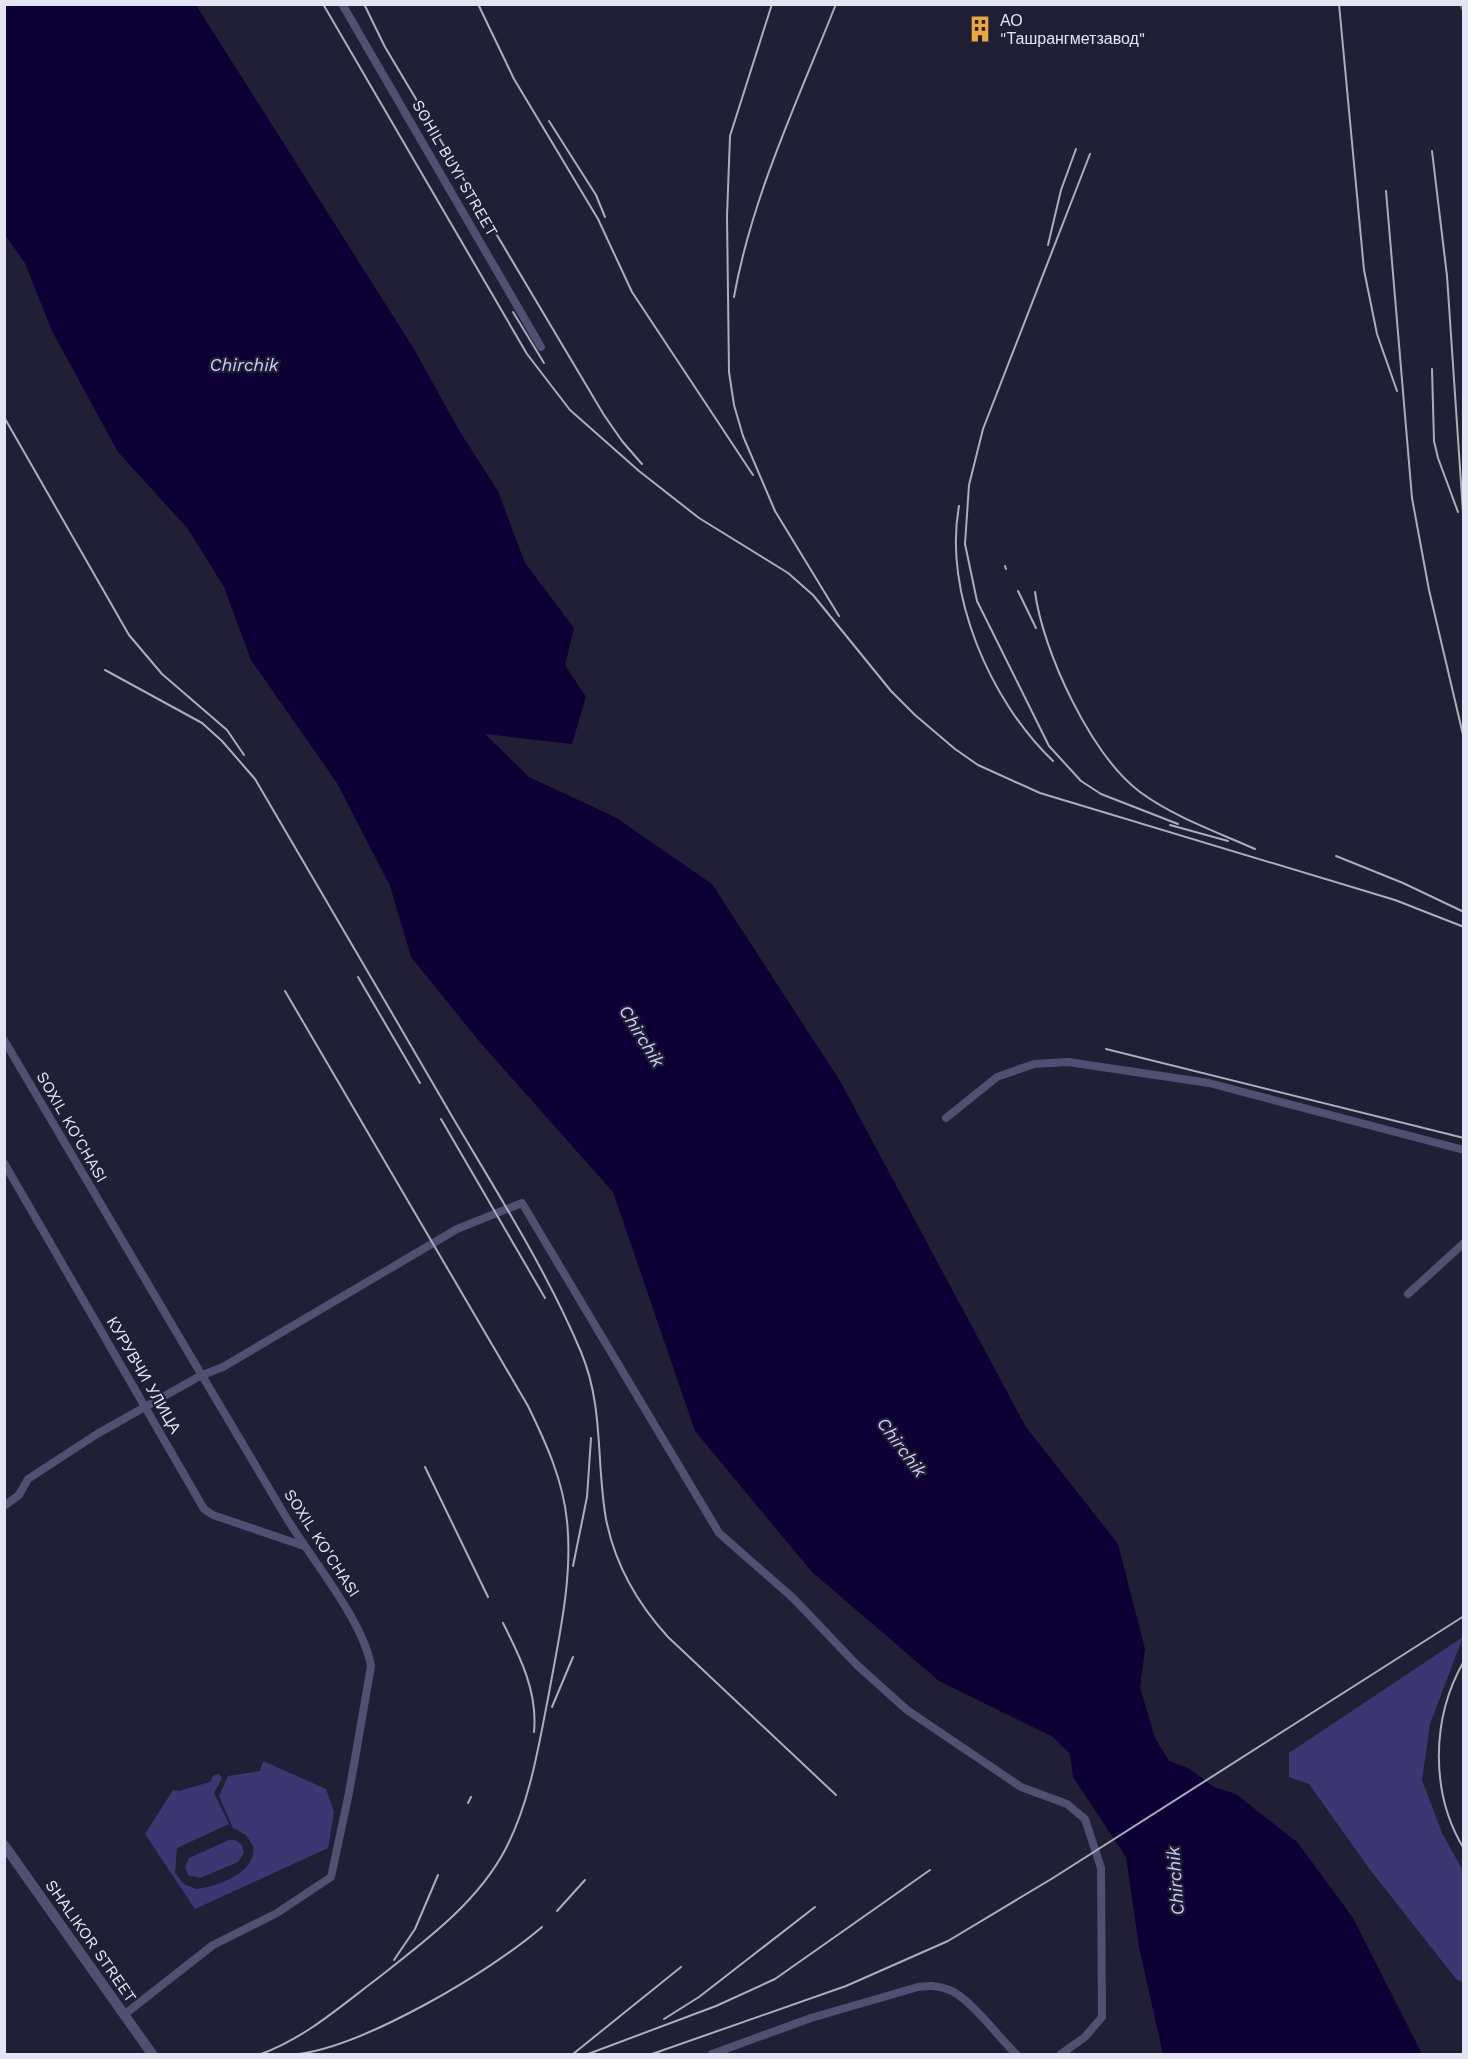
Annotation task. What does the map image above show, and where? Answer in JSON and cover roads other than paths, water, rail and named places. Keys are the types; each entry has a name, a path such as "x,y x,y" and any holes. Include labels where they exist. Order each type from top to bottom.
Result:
{"street":[{"name":"SOHIL BUYI STREET","path":"342,4 541,347"},
{"name":"SOXIL KO'CHASI","path":"4,1040 200,1376 304,1546 354,1620 369,1652 371,1666 349,1793 330,1877 277,1913 213,1945 125,2014"},
{"path":"946,1118 997,1077 1034,1064 1068,1062 1209,1083 1464,1150"},
{"name":"КУРУВЧИ УЛИЦА","path":"4,1163 204,1509 213,1515 304,1546"},
{"path":"4,1506 19,1496 28,1479 97,1434 200,1376 223,1367 457,1229 522,1203 719,1533 793,1598 857,1665 907,1710 1021,1787 1067,1804 1085,1819 1101,1868 1102,2017 1085,2037 1061,2055"},
{"path":"1408,1294 1464,1243"},
{"name":"SHАLIKOR STREET","path":"4,1845 152,2055"},
{"path":"712,2055 733,2051 811,2018 918,1987 934,1986 950,1989 1016,2055"}],"water":[{"name":"Chirchik","path":"4,5 196,5 414,349 460,432 498,491 525,563 574,628 565,665 586,697 572,744 485,734 529,777 615,817 712,884 840,1081 1026,1427 1118,1544 1145,1649 1140,1687 1155,1738 1169,1761 1188,1768 1214,1787 1236,1794 1298,1843 1353,1918 1422,2054 1163,2054 1139,1947 1126,1857 1073,1777 1070,1754 1053,1737 939,1681 812,1572 695,1431 613,1192 479,1041 411,957 390,886 337,783 251,660 224,587 188,529 118,452 52,331 25,263 5,235"}],"railway":[{"path":"323,4 527,354 570,410 639,471 699,518 788,573 813,595 891,691 955,749 978,765 1040,793 1395,900 1464,927"},
{"path":"364,4 385,47 604,415 642,464"},
{"path":"478,4 514,79 598,219 632,292 753,475"},
{"path":"772,4 730,136 727,216 729,372 734,405 743,436 775,511 839,616"},
{"path":"734,297 742,259 764,185 836,4"},
{"path":"1339,4 1364,270 1377,334 1397,391"},
{"path":"549,121 596,195 605,217"},
{"path":"1048,245 1061,190 1076,149"},
{"path":"1432,151 1447,276 1464,527"},
{"path":"1090,154 983,429 969,485 965,544 977,601 1049,746 1081,781 1101,794 1178,824"},
{"path":"1386,191 1412,498 1429,590 1464,739"},
{"path":"513,312 544,363"},
{"path":"1432,369 1434,441 1458,512"},
{"path":"4,417 129,635 162,674 227,730 244,755"},
{"path":"959,506 956,539 958,574 965,609 976,643 991,677 1009,708 1053,761"},
{"path":"1018,591 1036,628"},
{"path":"1035,592 1048,643 1059,672 1072,701 1104,754 1122,775 1153,801 1196,824 1255,849"},
{"path":"105,670 202,723 222,741 255,779 521,1233 568,1322 581,1352 593,1393 603,1498 610,1536 621,1568 637,1597 668,1637 836,1795"},
{"path":"1170,825 1228,841"},
{"path":"1336,856 1403,883 1464,912"},
{"path":"358,977 420,1083"},
{"path":"261,2054 308,2030 414,1950 465,1904 480,1887 505,1850 521,1813 533,1773 561,1629 568,1564 567,1521 562,1491 547,1448 528,1406 285,991"},
{"path":"1106,1049 1464,1138"},
{"path":"441,1119 545,1298"},
{"path":"573,1566 587,1497 591,1438"},
{"path":"425,1467 488,1597"},
{"path":"652,2054 846,1986 948,1941 1053,1878 1464,1616"},
{"path":"503,1623 521,1662 530,1689 535,1717 534,1732"},
{"path":"552,1707 573,1657"},
{"path":"1464,1661 1445,1707 1439,1755 1440,1780 1445,1804 1464,1849"},
{"path":"468,1803 471,1797"},
{"path":"588,2054 716,2006 775,1979 930,1870"},
{"path":"394,1960 415,1929 438,1875"},
{"path":"557,1911 585,1880"},
{"path":"664,2019 699,1997 815,1907"},
{"path":"299,2054 327,2048 392,2022 492,1965 542,1927"},
{"path":"573,2054 681,1967"}],"place":[{"name":"АО \"Ташрангметзавод\"","path":"980,29"}]}
